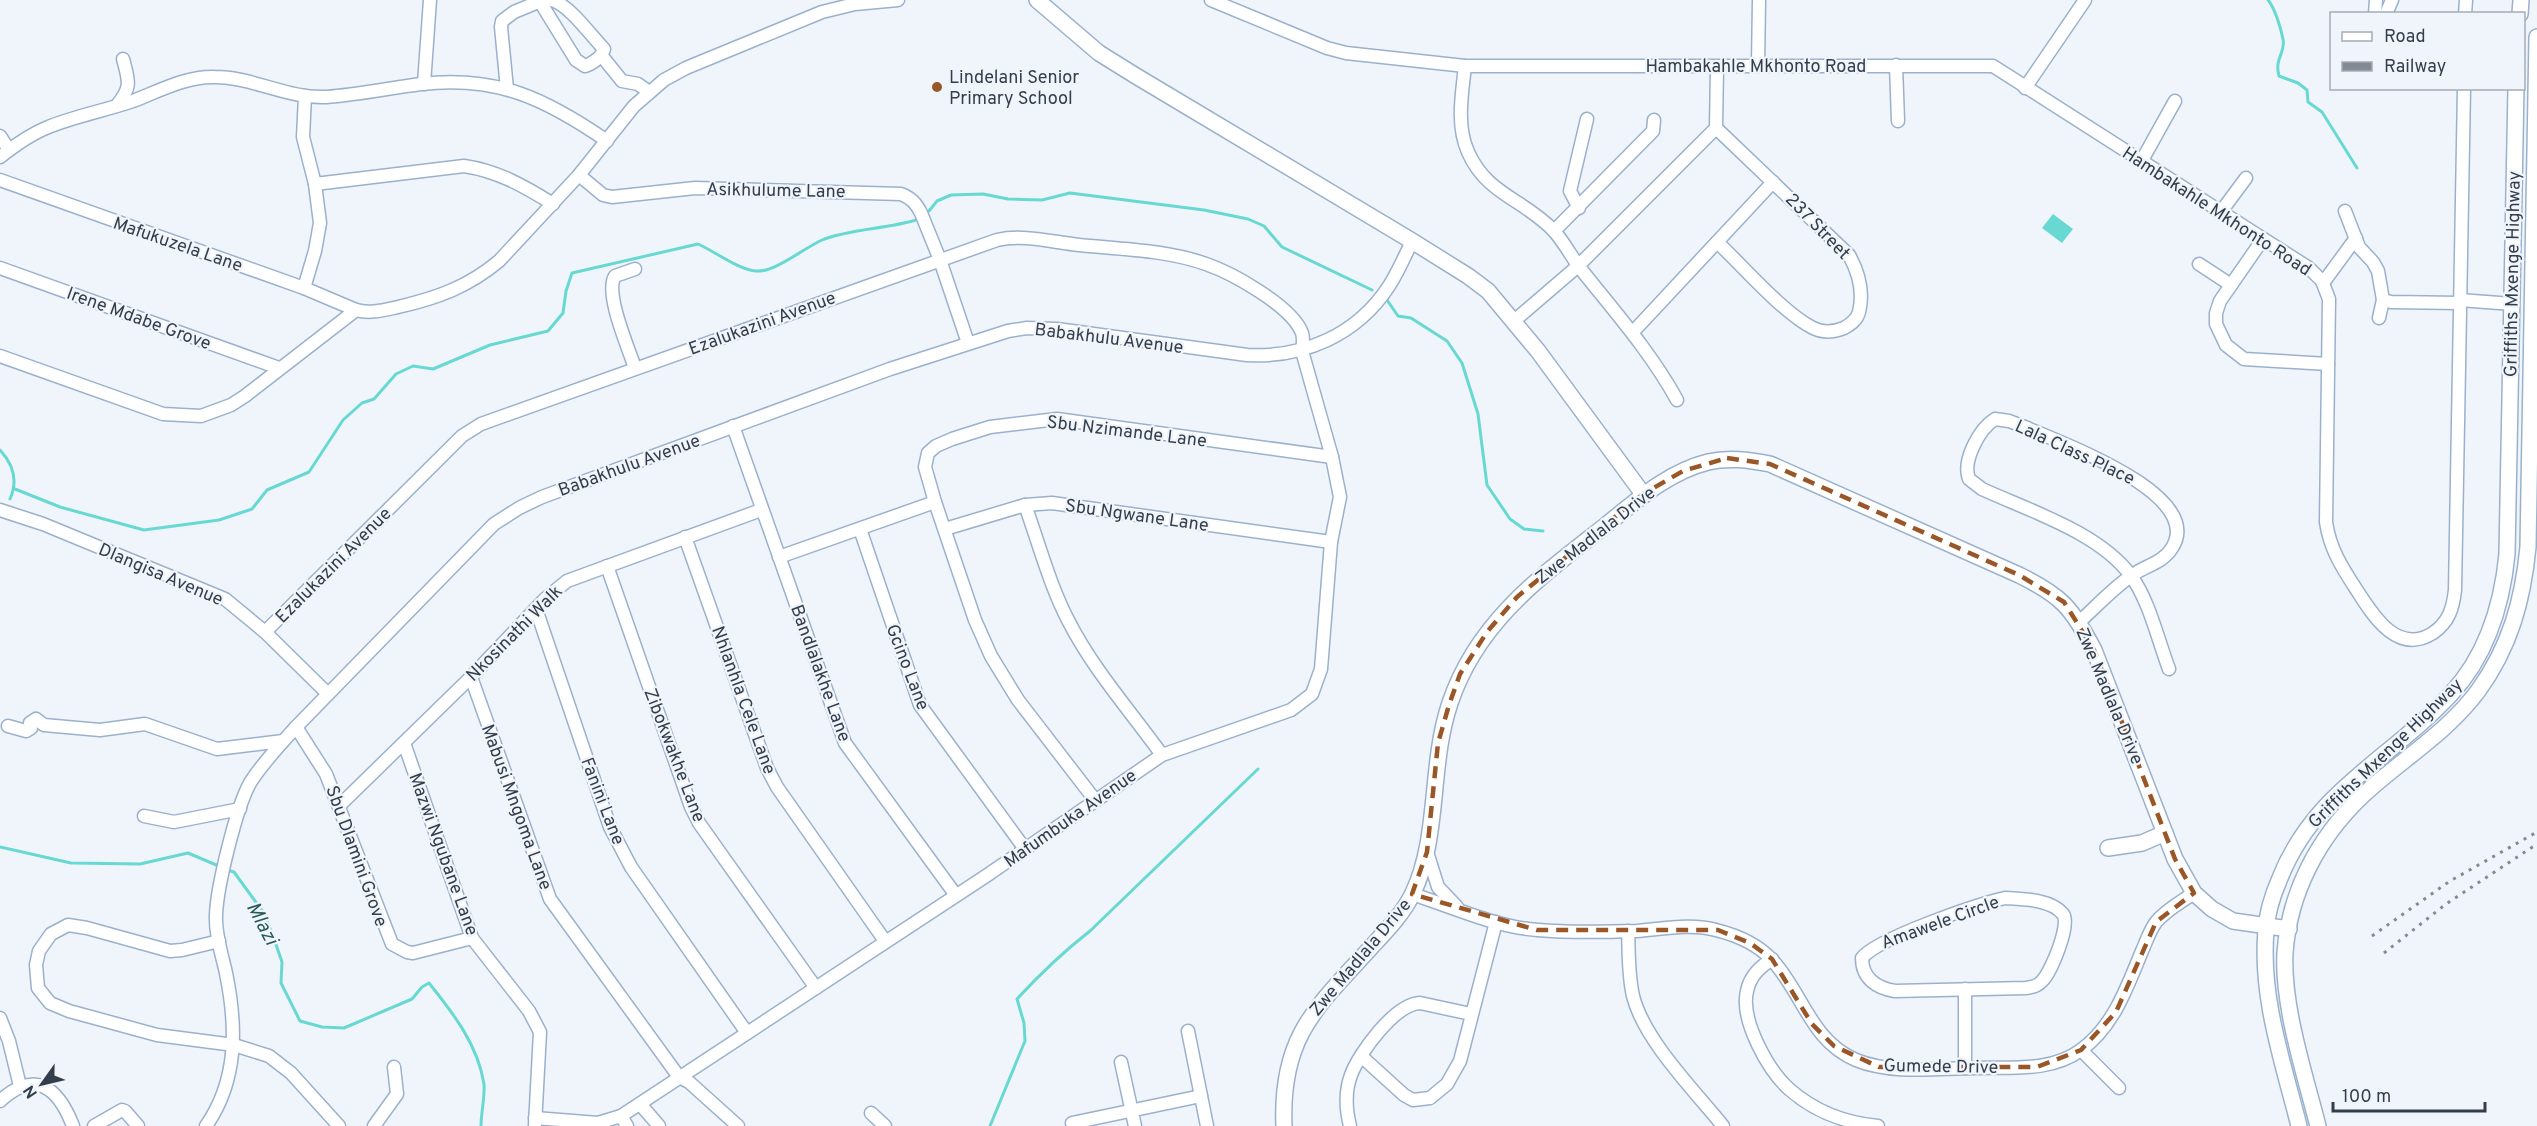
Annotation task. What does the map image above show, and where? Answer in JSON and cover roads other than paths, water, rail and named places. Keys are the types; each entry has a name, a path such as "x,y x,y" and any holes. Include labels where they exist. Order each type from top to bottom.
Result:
{"street":[{"path":"424,84 430,0"},
{"path":"539,0 572,55 581,64 588,65 601,55 604,49 570,12 559,2 551,0"},
{"path":"507,89 501,35 502,21 514,12 543,0"},
{"path":"0,356 163,414 185,417 201,416 231,405 356,310 382,311 435,298 458,289 499,261 579,175 649,92 664,80 686,68 802,19 841,7 898,0"},
{"path":"1037,0 1099,53 1412,241 1488,291 1514,321 1643,494"},
{"name":"Hambakahle Mkhonto Road","path":"1211,0 1327,48 1358,54 1465,66 1993,66 2310,268 2324,283 2329,298 2326,522 2329,542 2347,575 2376,619 2386,630 2398,637 2415,639 2441,628 2451,612 2454,597 2464,90"},
{"path":"1758,66 1759,0"},
{"path":"2025,88 2085,0"},
{"name":"Griffiths Mxenge Highway","path":"2318,1126 2298,1046 2286,980 2285,953 2296,898 2307,870 2338,821 2362,796 2459,714 2491,672 2509,639 2524,581 2528,547 2534,316 2537,37"},
{"path":"601,55 622,81 638,84 649,92"},
{"path":"116,106 126,94 129,85 123,59"},
{"path":"1896,65 1898,121"},
{"path":"1465,66 1461,124 1468,152 1480,173 1490,184 1530,211 1554,231 1578,266 1633,332 1665,378 1677,400"},
{"path":"1514,321 1578,266 1716,128 1717,67"},
{"path":"0,136 5,153 45,128 116,106 187,80 206,77 229,78 305,96 326,97 424,84 468,84 507,89 556,107 607,141"},
{"name":"Griffiths Mxenge Highway","path":"2298,1126 2266,988 2266,928 2273,894 2287,860 2317,814 2350,781 2425,720 2452,693 2484,647 2496,617 2504,583 2507,554 2516,90"},
{"path":"304,288 320,223 315,184 303,138 305,96"},
{"path":"2141,162 2175,101"},
{"path":"1579,208 1570,191 1587,119"},
{"path":"1554,231 1653,131 1654,120"},
{"name":"237 Street","path":"1716,128 1839,243 1856,268 1861,286 1858,316 1851,324 1839,330 1825,332 1814,329 1796,318 1718,242"},
{"path":"315,184 464,166 483,169 503,176 553,204"},
{"name":"Asikhulume Lane","path":"579,175 603,195 612,197 695,188 901,194 918,206 940,260 968,344"},
{"path":"2221,213 2246,178"},
{"name":"Mafukuzela Lane","path":"0,180 304,288 356,310"},
{"path":"1633,332 1773,182"},
{"path":"2345,211 2356,238 2378,271 2383,300 2379,318"},
{"name":"Ezalukazini Avenue","path":"266,632 471,429 636,368 1008,237 1186,258 1206,264 1235,277 1277,305 1300,329 1304,341 1302,351"},
{"path":"2324,283 2356,238"},
{"path":"2263,239 2220,301 2216,313 2216,324 2226,345 2236,355 2254,360 2328,364"},
{"name":"Babakhulu Avenue","path":"206,1126 218,1108 224,1091 234,1046 230,994 216,915 227,858 249,784 267,759 296,727 482,536 507,516 542,497 733,426 1008,331 1041,328 1247,355 1271,356 1302,351 1333,338 1358,321 1389,285 1412,241"},
{"path":"2199,264 2231,285"},
{"name":"Irene Mdabe Grove","path":"0,268 279,368"},
{"path":"635,268 615,276 611,285 613,299 636,368"},
{"path":"2383,300 2512,304"},
{"name":"Mafumbuka Avenue","path":"535,1122 624,1121 640,1104 679,1077 1024,849 1162,754 1292,710 1312,694 1321,669 1331,542 1340,497 1332,457 1302,351"},
{"name":"Sbu Nzimande Lane","path":"935,502 925,466 928,453 936,446 990,427 1057,419 1332,457"},
{"name":"Lala Class Place","path":"2079,622 2131,576 2159,561 2171,549 2178,529 2169,509 2131,476 2025,427 2002,419 1995,419 1984,428 1967,466 1966,473 1973,485 2098,544 2116,558 2131,576 2139,589 2169,669"},
{"name":"Bandlalakhe Lane","path":"733,426 845,743 956,894"},
{"name":"Zwe Madlala Drive","path":"1284,1126 1283,1103 1286,1076 1305,1024 1322,1000 1389,928 1412,894 1427,852 1438,743 1460,674 1487,632 1517,597 1643,494 1683,471 1706,462 1727,459 1770,464 2046,588 2064,602 2079,622 2106,677 2180,871 2194,893 2212,909 2233,921 2289,930"},
{"path":"779,557 935,502 975,620 1002,678 1095,800"},
{"name":"Sbu Ngwane Lane","path":"945,529 1025,505 1052,503 1331,542"},
{"path":"1025,505 1058,600 1079,641 1162,754"},
{"name":"Dlangisa Avenue","path":"0,510 43,525 225,599 266,632 328,694"},
{"name":"Nkosinathi Walk","path":"340,805 471,677 536,609 567,581 761,510"},
{"name":"Gcino Lane","path":"860,529 920,705 1024,849"},
{"name":"Nhlanhla Cele Lane","path":"685,537 767,768 777,787 885,941"},
{"name":"Zibokwakhe Lane","path":"607,566 695,815 708,837 816,987"},
{"name":"Fanini Lane","path":"536,609 610,827 631,867 747,1033"},
{"name":"Mabusi Mngoma Lane","path":"471,677 550,899 679,1077 689,1082 738,1126"},
{"path":"8,726 26,731 31,728 30,723 36,719 44,725 100,729 145,724 217,749 283,741"},
{"name":"Sbu Dlamini Grove","path":"296,727 321,764 340,805 392,944 413,953 472,938"},
{"name":"Mazwi Ngubane Lane","path":"404,743 472,938 529,1011 540,1032 535,1122"},
{"path":"144,816 174,822 240,809"},
{"path":"2108,848 2142,843 2165,833"},
{"path":"1427,852 1438,887 1460,910"},
{"name":"Gumede Drive","path":"1412,894 1496,922 1537,930 1629,931 1703,927 1750,943 1772,959 1785,975 1812,1024 1834,1047 1855,1059 1879,1067 1965,1068 2037,1067 2058,1061 2081,1050 2103,1030 2116,1012 2156,922 2194,893"},
{"name":"Amawele Circle","path":"2005,898 2040,902 2062,913 2066,920 2065,930 2048,974 2035,986 1965,989 1881,989 1873,984 1866,975 1862,958 1876,945 1983,903 2005,898"},
{"path":"1361,1056 1404,1095 1413,1100 1430,1098 1447,1084 1460,1062 1496,922"},
{"path":"219,941 170,951 87,928 69,926 51,934 44,941 36,965 38,988 50,1003 69,1011 156,1035 234,1046 269,1056 279,1063 339,1126"},
{"path":"1629,931 1629,974 1634,999 1642,1019 1656,1042 1723,1126"},
{"path":"1772,959 1760,967 1752,977 1747,990 1746,1003 1752,1028 1766,1061 1789,1089 1811,1105 1835,1117 1878,1126"},
{"path":"1965,989 1965,1068"},
{"path":"1350,1126 1348,1087 1351,1073 1361,1056 1390,1020 1412,1003 1471,1014"},
{"path":"0,1018 9,1041 20,1086"},
{"path":"1188,1031 1207,1126"},
{"path":"2081,1050 2119,1088"},
{"path":"1121,1062 1135,1126"},
{"path":"374,1126 397,1094 394,1066"},
{"path":"0,1101 20,1086 36,1083 48,1088 59,1098 73,1126"},
{"path":"1072,1123 1201,1096"},
{"path":"640,1104 659,1126"},
{"path":"94,1126 122,1110 138,1126"},
{"path":"872,1113 885,1126"}],"water":[{"path":"2053,214 2073,229 2062,243 2042,228"}],"waterway":[{"path":"2268,0 2275,13 2283,39 2278,65 2279,76 2298,83 2307,90 2308,102 2322,112 2357,168"},
{"path":"929,211 937,201 951,195 983,194 1008,199 1042,200 1070,193 1204,210 1248,219 1264,226 1282,247 1372,290"},
{"path":"15,489 60,507 144,530 219,520 252,509 267,490 309,472 343,420 362,403 374,399 396,374 413,366 433,369 490,345 548,331 563,313 566,291 572,273 698,244 749,270 763,271 832,236 916,220"},
{"path":"1387,300 1398,316 1411,318 1447,341 1462,363 1478,414 1487,485 1510,519 1524,529 1543,531"},
{"path":"0,450 13,473 14,486 10,499"},
{"path":"990,1126 1025,1041 1024,1023 1017,999 1258,769"},
{"name":"Mlazi","path":"0,847 71,863 140,864 188,853 221,867"},
{"name":"Mlazi","path":"227,870 234,872 263,912 282,962 281,983 300,1021 322,1027 344,1028 412,999 422,987 429,983 463,1030 476,1056 484,1084 481,1126"}],"railway":[{"path":"2372,936 2450,881 2537,832"},
{"path":"2384,953 2446,904 2537,844"}],"place":[{"name":"Lindelani Senior Primary School","path":"937,87"}]}
